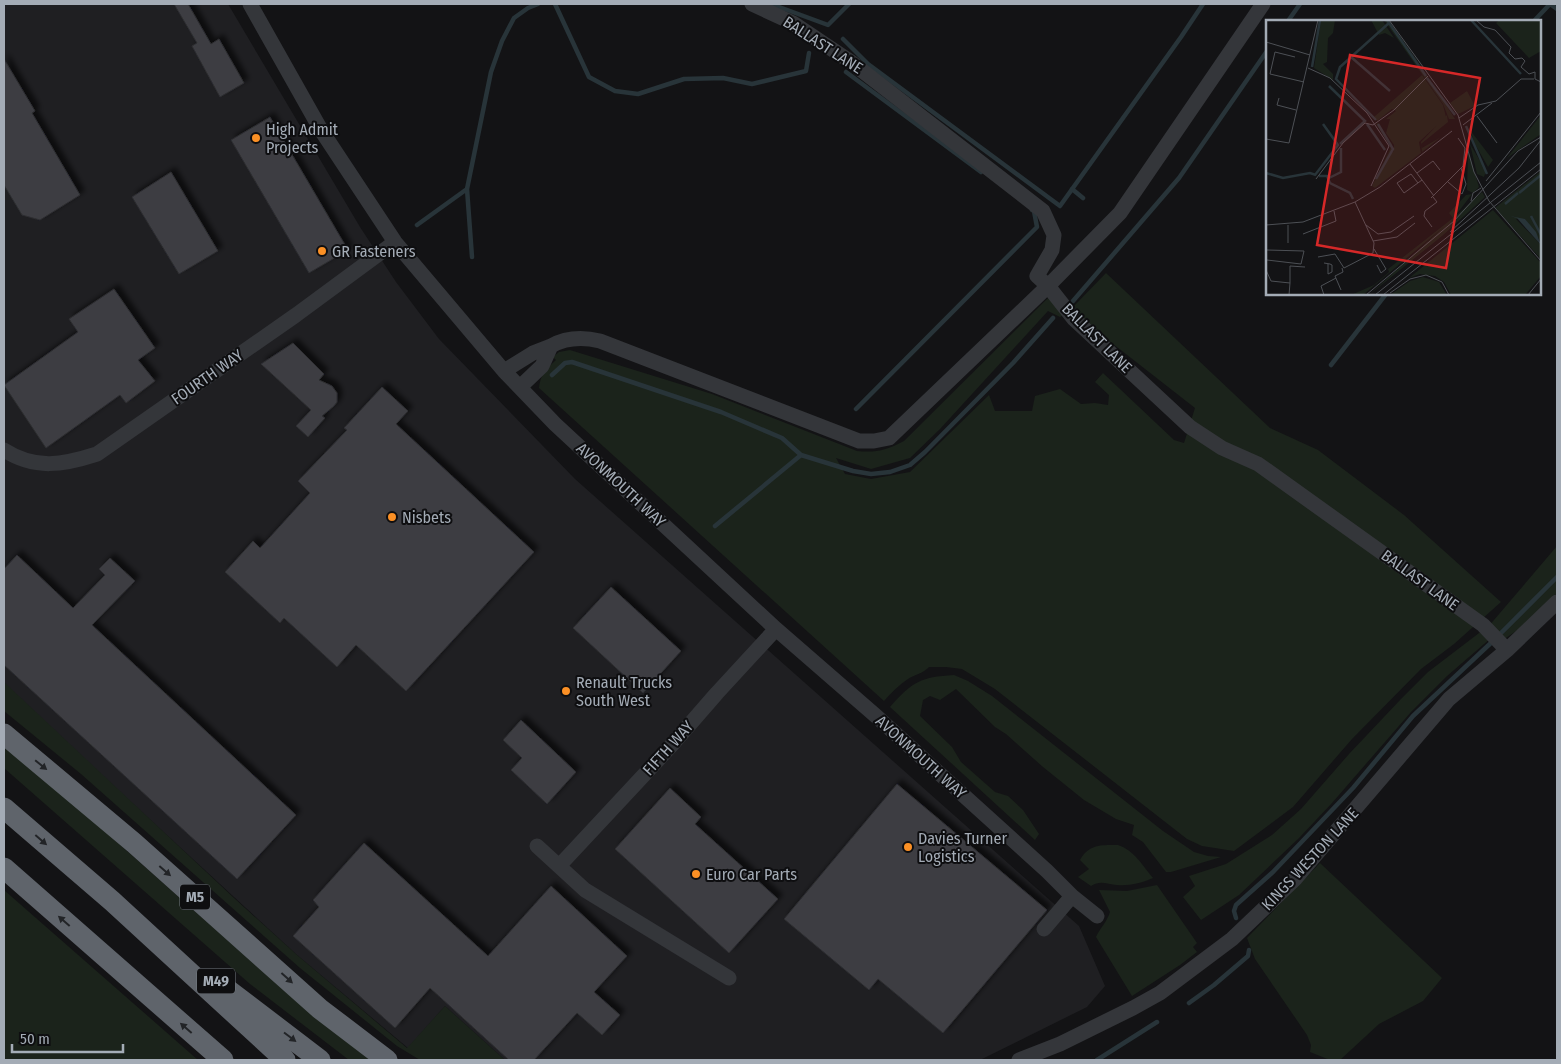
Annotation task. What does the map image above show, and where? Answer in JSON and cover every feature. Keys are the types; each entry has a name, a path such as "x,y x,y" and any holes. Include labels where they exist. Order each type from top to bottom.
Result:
{"highway":[{"name":"M5","path":"4,734 127,837 320,1009 387,1060"},
{"path":"4,808 112,901 285,1060"},
{"path":"4,868 223,1060"},
{"name":"M49","path":"112,901 320,1060"}],"street":[{"name":"AVONMOUTH WAY","path":"250,4 321,130 395,242 504,371 555,424 776,629 876,716 1047,871 1072,896 1098,916"},
{"name":"BALLAST LANE","path":"752,4 793,23 851,62 1043,211 1054,235 1052,250 1037,276 1048,286 1074,319 1190,427 1222,448 1258,464 1483,625 1507,650"},
{"path":"504,371 525,357 551,346 571,338 586,337 859,440 874,441 889,438 903,427 1048,286 1120,213 1263,4"},
{"name":"FOURTH WAY","path":"4,450 16,458 36,463 54,464 74,462 97,454 304,309 395,242"},
{"path":"520,387 542,366 551,346"},
{"name":"KINGS WESTON LANE","path":"1019,1060 1060,1044 1160,993 1232,939 1296,878 1449,699 1507,650 1557,602"},
{"name":"FIFTH WAY","path":"560,865 776,629"},
{"path":"537,846 560,865 585,890 729,978"},
{"path":"1044,928 1072,896"}],"shaded area":[{"path":"4,4 228,4 360,227 396,282 439,339 575,479 1079,926 1105,986 1087,1007 980,1060 505,1060 445,1006 408,1048 297,955 4,685"},
{"path":"1106,273 1270,428 1318,450 1404,515 1501,602 1454,644 1421,669 1352,739 1293,807 1234,851 1202,846 1187,839 995,689 962,669 929,667 905,681 884,701 539,388 544,372 556,360 553,357 559,352 570,350 712,394 857,451 870,452 892,447 904,441 1049,297 1063,315 1060,317 1048,311 940,429 910,458 871,469 836,458 845,474 871,479 910,472 989,395 995,411 1032,411 1035,396 1060,389 1081,404 1095,403 1108,405 1109,395 1095,382 1103,373 1174,440 1184,443 1195,408 1085,322 1074,306"},
{"path":"1557,546 1557,593 1519,629 1503,640 1488,627"},
{"path":"1483,630 1491,638 1447,676 1411,712 1299,838 1239,895 1201,920 1183,897 1195,886 1189,876 1226,864 1272,835 1301,809 1349,754 1428,672"},
{"path":"954,675 968,681 992,696 1163,831 1194,852 1221,857 1166,872 1143,842 1132,835 1134,825 1116,819 1084,800 1006,734 995,727 956,689 940,700 930,696 923,700 920,716 952,747 961,762 995,792 1008,796 1023,810 1039,834 1035,840 890,707 904,692 918,682 933,677"},
{"path":"4,682 234,898 297,955 407,1048 445,1006 505,1060 420,1060 397,1046 300,968 81,774 4,711"},
{"path":"4,747 65,796 286,992 370,1060 349,1060 250,984 4,768"},
{"path":"1118,845 1134,855 1153,878 1131,885 1101,883 1091,886 1078,877 1089,869 1080,860 1087,851 1096,846"},
{"path":"1320,863 1442,978 1423,1001 1379,1024 1340,1060 1330,1060 1310,1052 1311,1045 1307,1035 1255,959 1247,938"},
{"path":"1157,885 1197,943 1193,947 1197,952 1132,996 1096,937 1110,912 1099,890 1127,891"},
{"path":"4,890 198,1060 4,1060"}],"building":[{"path":"174,4 188,4 211,44 219,39 244,83 220,97 192,46 197,43"},
{"path":"4,59 35,111 32,113 80,195 40,220 22,215 4,185"},
{"path":"270,117 348,250 309,273 231,140"},
{"path":"171,172 218,251 179,274 132,197"},
{"path":"114,289 155,348 138,360 155,381 126,403 120,395 46,448 4,385 78,332 69,319"},
{"path":"293,343 324,374 319,380 332,386 337,393 337,402 322,416 325,418 308,437 296,426 311,410 261,364"},
{"name":"Nisbets","path":"382,387 408,411 396,424 534,552 406,691 356,645 337,667 284,618 280,623 225,572 253,541 260,548 310,493 298,481 347,430 344,428"},
{"path":"17,555 73,608 105,575 99,569 110,558 135,581 92,625 296,815 237,879 4,665 4,569"},
{"path":"611,587 681,651 643,693 573,628"},
{"path":"521,720 576,772 547,804 511,770 522,758 503,740"},
{"name":"Davies Turner Logistics","path":"897,784 1047,910 943,1033 878,979 869,990 784,919"},
{"name":"Euro Car Parts","path":"670,788 701,817 695,824 778,899 729,953 615,849"},
{"path":"364,843 488,956 551,886 627,956 594,992 620,1015 602,1035 577,1013 534,1060 509,1060 430,988 395,1028 293,936 319,907 313,900"}],"waterway":[{"path":"417,225 467,189 491,72 502,41 514,18 528,8 538,4"},
{"path":"555,4 589,77 615,91 638,94 684,79 723,78 752,84 806,71 809,53"},
{"path":"771,4 828,25 849,4"},
{"path":"843,39 868,64 1060,206 1203,4"},
{"path":"1289,20 1300,4"},
{"path":"1535,20 1550,4 1557,9"},
{"path":"1073,301 1179,178 1266,52"},
{"path":"846,72 981,172"},
{"path":"467,189 472,257"},
{"path":"1072,189 1083,198"},
{"path":"856,409 1037,227 1034,211 1032,210"},
{"path":"1331,365 1385,295"},
{"path":"552,375 565,363 572,362 721,412 782,438 801,455 853,471 871,474 890,472 910,465 925,452 1013,363 1053,318"},
{"path":"715,526 801,455"},
{"path":"1499,635 1557,577"},
{"path":"1236,918 1234,911 1236,905 1273,872 1353,788 1413,716 1493,641"},
{"path":"1189,1003 1248,956 1249,950"},
{"path":"1097,1060 1157,1022"}],"place":[{"name":"High Admit Projects","path":"256,138"},
{"name":"GR Fasteners","path":"322,251"},
{"name":"Nisbets","path":"392,517"},
{"name":"Renault Trucks South West","path":"566,691"},
{"name":"Davies Turner Logistics","path":"908,847"},
{"name":"Euro Car Parts","path":"696,874"}]}
